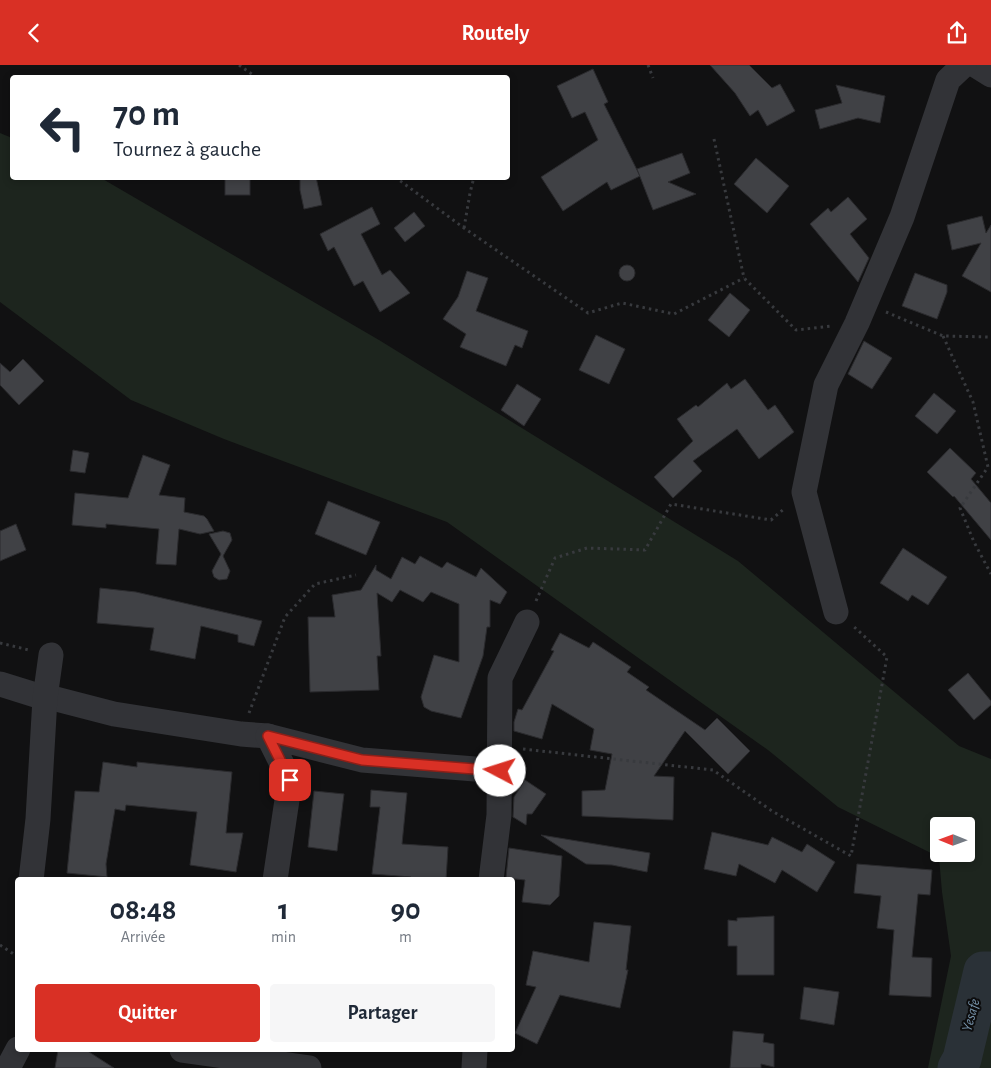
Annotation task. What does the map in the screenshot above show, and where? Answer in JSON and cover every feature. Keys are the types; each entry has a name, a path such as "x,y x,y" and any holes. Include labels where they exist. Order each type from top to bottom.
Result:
{"street":[{"path":"836,612 804,493 826,385 861,313 902,217 948,81 964,65"},
{"path":"975,65 991,75"},
{"path":"491,877 499,815 500,678 527,622"},
{"path":"31,877 38,819 45,698 52,655"},
{"path":"0,684 45,698 56,699 114,714 241,734 268,736 362,760 500,771"},
{"path":"268,736 290,780 275,877"},
{"path":"8,1068 16,1052"},
{"path":"196,1052 309,1068"},
{"path":"474,1068 475,1052"}],"path":[{"path":"239,65 253,75"},
{"path":"648,65 653,78"},
{"path":"714,139 744,278 796,330 861,313 942,336 991,337"},
{"path":"399,180 464,228 588,313 622,303 674,314 744,278"},
{"path":"464,228 473,180"},
{"path":"942,336 973,403 988,467 960,508 974,542 991,574"},
{"path":"527,622 555,558 587,548 645,550 671,504 771,520 804,493"},
{"path":"241,734 285,617 315,584 356,575"},
{"path":"500,771 521,748 713,770 772,811 851,856 887,657 836,612"},
{"path":"0,643 52,655"},
{"path":"0,945 15,955"}],"shaded area":[{"path":"0,133 10,137 10,180 104,180 379,340 738,561 959,746 991,759 991,1068 928,1068 951,956 940,863 975,863 975,817 930,817 930,853 838,807 768,750 447,522 224,439 131,400 0,302"}],"building":[{"path":"710,65 749,65 772,88 780,84 795,111 767,126 758,110 750,116 735,93"},
{"path":"593,69 608,102 604,104 640,176 611,190 607,182 563,211 541,177 598,140 585,112 572,118 557,86"},
{"path":"836,85 885,96 880,123 858,118 820,129 815,110 842,103"},
{"path":"682,153 690,173 668,182 696,194 653,210 637,169"},
{"path":"756,158 789,186 767,213 734,184"},
{"path":"225,180 250,180 250,195 225,195"},
{"path":"300,180 317,180 322,205 304,209"},
{"path":"848,197 867,219 850,234 869,258 858,282 810,224 828,208 831,212"},
{"path":"372,207 380,224 361,234 382,275 390,270 410,293 380,312 363,281 354,286 334,247 328,251 320,234"},
{"path":"414,212 425,226 405,242 394,228"},
{"path":"982,216 986,233 991,225 991,292 962,276 981,243 952,250 947,225"},
{"path":"624,265 630,265 635,270 633,279 624,281 619,276 619,270"},
{"path":"467,271 488,278 476,311 528,331 522,348 515,345 506,366 460,347 466,334 443,319 458,297"},
{"path":"915,273 947,285 947,292 937,319 902,306"},
{"path":"730,293 750,310 729,337 708,320"},
{"path":"596,335 625,349 609,384 579,370"},
{"path":"864,341 892,358 872,389 848,374"},
{"path":"23,359 44,381 19,405 0,385 0,363 10,372"},
{"path":"745,379 768,410 775,405 794,432 759,459 737,429 693,461 702,471 673,498 654,477 693,441 677,419 696,405 698,407 727,383 731,389"},
{"path":"517,384 541,399 524,426 501,410"},
{"path":"934,393 956,411 937,434 915,416"},
{"path":"950,448 976,473 971,479 991,503 991,540 954,496 927,472"},
{"path":"73,450 89,453 85,473 70,471"},
{"path":"143,455 170,465 159,495 185,498 184,512 204,516 214,531 200,534 179,529 176,565 156,564 159,529 106,524 106,528 72,525 75,493 128,498"},
{"path":"328,501 380,522 366,555 315,534"},
{"path":"16,524 26,550 0,561 0,531"},
{"path":"223,531 230,533 232,540 223,556 230,571 227,579 219,580 214,577 212,571 221,554 209,534"},
{"path":"903,548 947,577 928,605 912,595 908,601 880,583"},
{"path":"420,556 442,568 447,562 476,577 481,568 507,592 500,604 490,600 490,627 487,627 483,656 461,718 431,711 424,707 421,697 434,655 459,662 459,604 431,592 423,602 400,590 392,602 377,593 381,656 377,656 379,690 310,692 308,617 335,617 332,595 361,590 376,565 376,570 391,579 402,557 415,564"},
{"path":"100,588 136,592 262,621 254,646 238,642 238,635 201,626 195,659 150,650 154,628 97,623"},
{"path":"560,633 589,648 593,642 631,667 627,672 649,687 646,690 705,730 717,718 750,751 728,774 685,731 654,776 674,777 673,820 582,816 582,791 605,790 612,754 590,750 594,729 552,704 542,739 514,731 514,722 518,709 522,710 554,651 551,650"},
{"path":"968,673 991,701 991,705 974,720 948,690"},
{"path":"103,762 137,767 137,762 232,772 226,833 243,833 236,872 190,865 197,812 126,805 125,811 115,809 106,864 107,877 67,873 75,791 99,792"},
{"path":"525,780 546,794 532,814 527,814 526,825 513,817 514,797"},
{"path":"371,790 407,793 402,844 448,847 446,877 372,874 380,807 370,807"},
{"path":"314,791 344,794 337,851 308,847"},
{"path":"712,832 768,845 772,837 802,852 807,844 835,862 817,892 782,870 775,883 739,864 736,876 704,869"},
{"path":"541,835 650,853 647,872 612,865 586,864"},
{"path":"509,848 562,856 559,896 550,905 522,902 525,880 506,877"},
{"path":"857,864 932,870 930,895 918,894 912,957 932,958 931,997 889,995 894,930 877,928 881,896 854,893"},
{"path":"774,916 774,975 737,975 737,946 728,946 728,920 737,921 737,918"},
{"path":"594,922 631,926 626,970 628,970 620,1008 560,995 537,1044 515,1033 536,987 526,985 533,951 589,962"},
{"path":"804,987 839,992 834,1025 800,1019"},
{"path":"733,1031 764,1034 763,1042 774,1044 774,1067 761,1064 761,1068 730,1068"},
{"path":"58,1052 89,1052 114,1068 55,1068"}],"waterway":[{"name":"Yesafe","path":"957,1068 962,1059 983,971 991,971"}],"route":[{"path":"290,780 268,736 362,760 500,771"}]}
